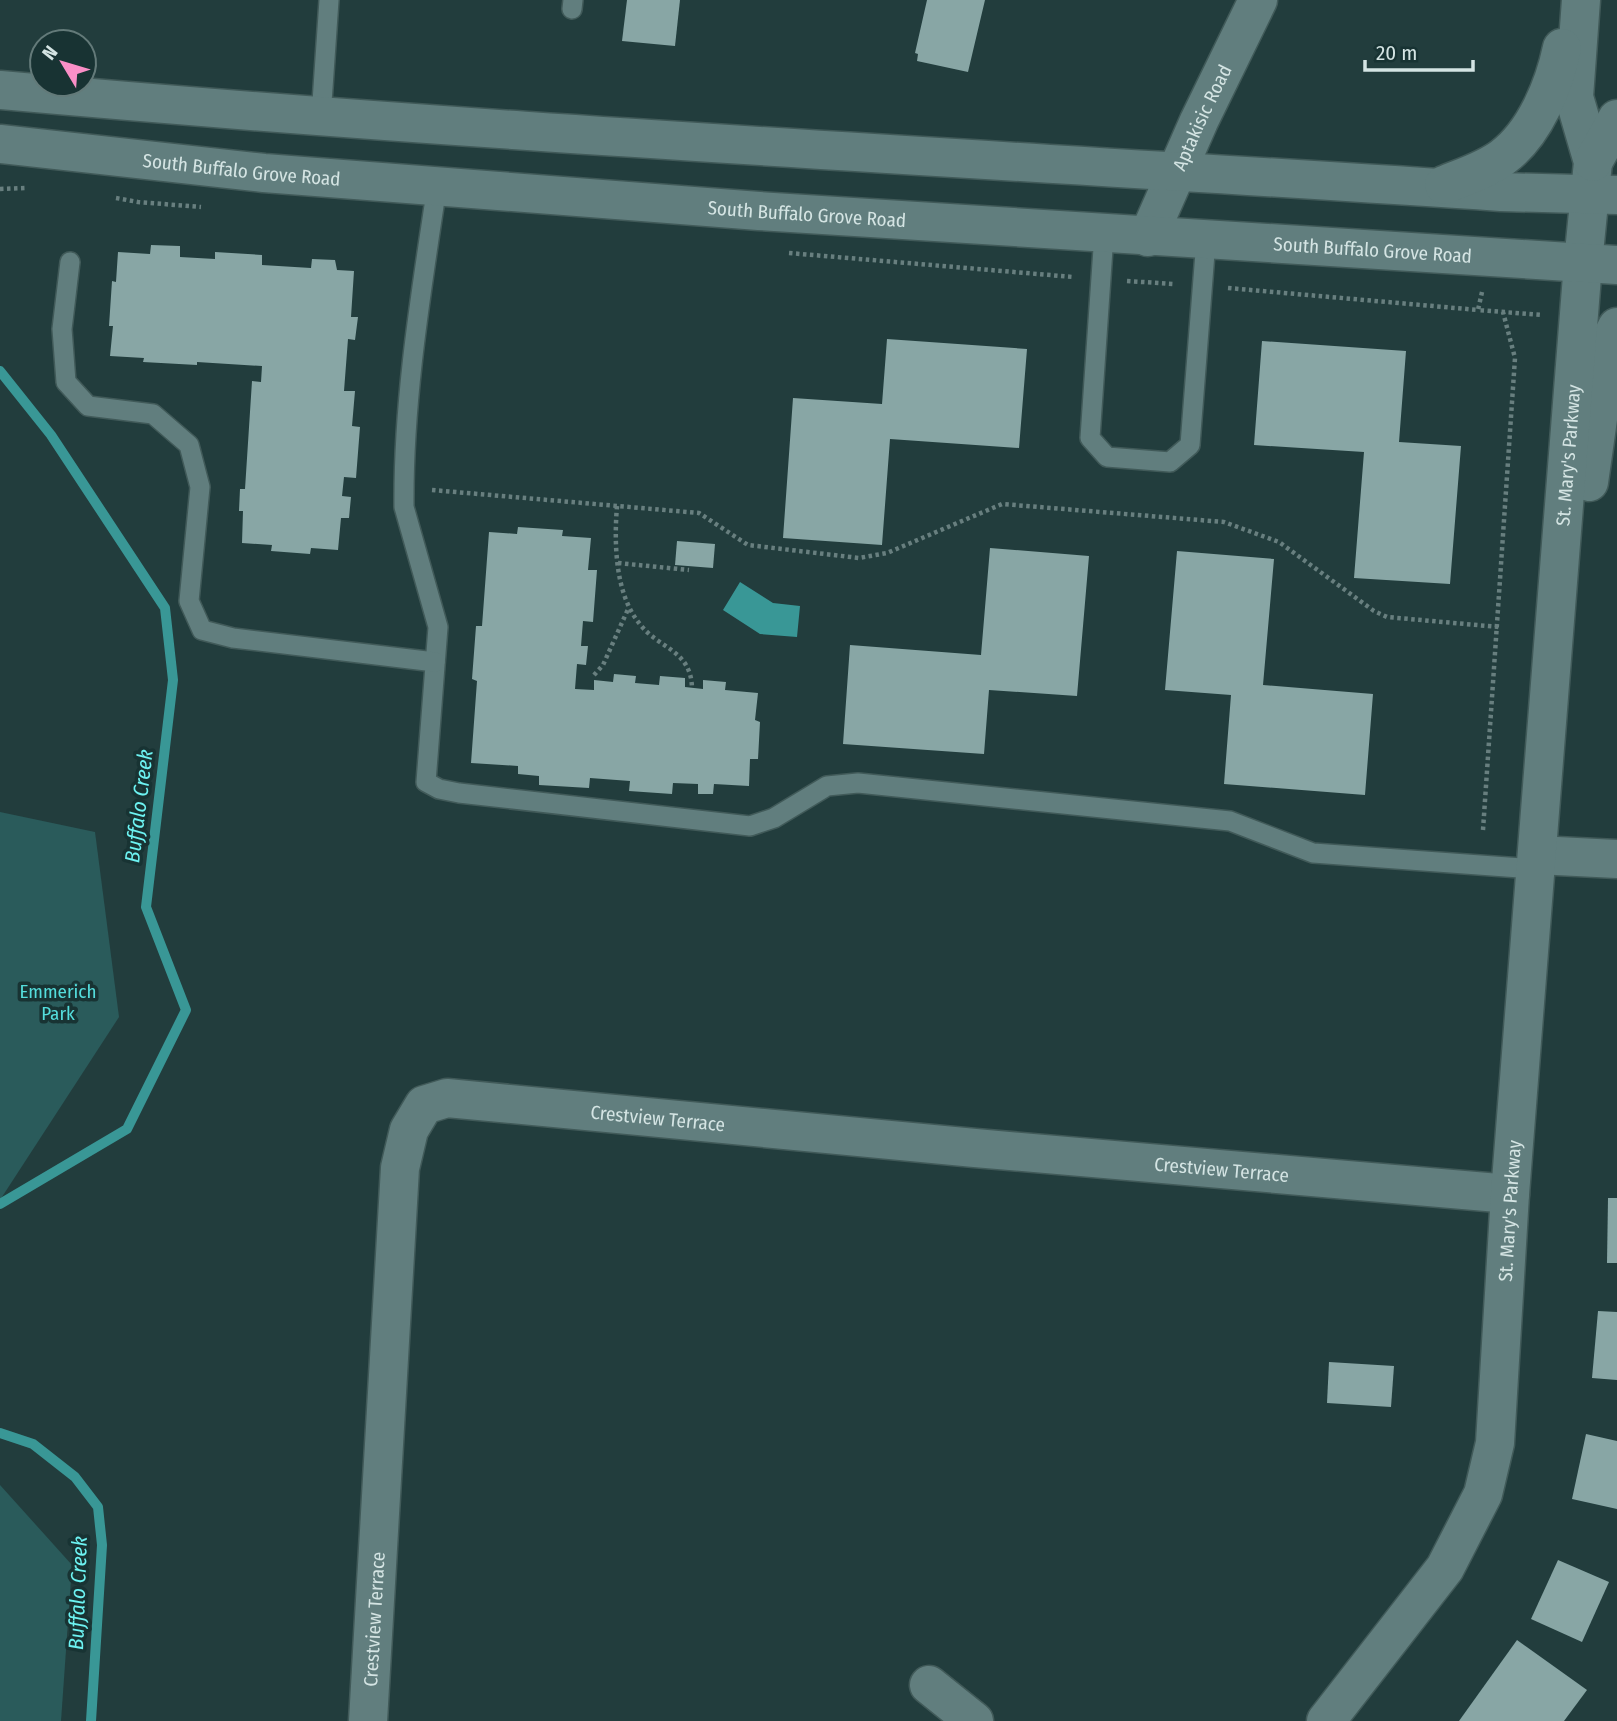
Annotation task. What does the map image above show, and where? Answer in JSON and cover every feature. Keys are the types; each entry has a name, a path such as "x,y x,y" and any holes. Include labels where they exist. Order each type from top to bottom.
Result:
{"street":[{"name":"Aptakisic Road","path":"1148,237 1258,0"},
{"path":"1439,188 1504,156 1535,118 1553,83 1568,18 1578,0"},
{"path":"1578,0 1574,97 1600,184"},
{"path":"17,92 321,117 1439,188 1600,184"},
{"path":"1600,184 1617,119"},
{"name":"South Buffalo Grove Road","path":"6,145 264,173 437,187 1148,237 1600,264"},
{"name":"St. Mary's Parkway","path":"1326,1721 1445,1569 1483,1494 1495,1443 1510,1194 1553,649 1600,264 1600,184"},
{"name":"St. Mary's Parkway","path":"1553,649 1571,618 1607,356 1617,327"},
{"path":"1536,862 1617,859"},
{"name":"Crestview Terrace","path":"368,1721 400,1168 409,1130 424,1105 447,1098 961,1147 1510,1194"},
{"path":"929,1685 974,1721"}],"lane":[{"path":"321,117 329,0"},
{"path":"437,187 409,389 403,488 404,507 438,627 426,782 439,789 459,793 750,826 774,818 827,786 858,783 1230,821 1313,853 1536,862"},
{"path":"1104,234 1090,438 1107,457 1170,462 1190,445 1206,240"},
{"path":"70,262 62,329 66,382 88,406 153,414 189,445 200,487 189,601 202,629 233,638 435,662"}],"path":[{"path":"1483,830 1499,627 1515,358 1503,312"},
{"path":"403,488 699,513 748,545 859,558 887,553 1002,504 1224,522 1279,542 1374,611 1387,617 1499,627"},
{"path":"617,506 618,563 629,606 640,626 687,664 692,673 692,688"},
{"path":"618,563 689,569"},
{"path":"594,675 603,665 629,606"}],"green space":[{"name":"Emmerich Park","path":"0,812 95,832 119,1017 0,1200"},
{"path":"0,1485 72,1565 61,1721 0,1721"}],"shaded area":[{"path":"740,582 773,603 800,606 797,637 760,634 723,610"}],"building":[{"path":"627,0 680,0 675,46 622,41"},
{"path":"927,0 985,0 968,72 917,61 918,54 915,53"},
{"path":"151,245 180,246 180,257 215,259 215,252 262,255 262,265 311,268 312,259 335,260 337,270 354,271 351,317 358,317 355,340 348,339 344,391 355,391 352,426 360,427 356,478 344,477 342,496 351,497 349,518 341,518 338,550 311,548 310,554 271,551 272,545 242,543 243,511 239,511 240,489 245,489 252,381 261,382 262,366 143,362 144,358 110,356 113,326 109,326 112,281 116,282 118,252 150,254"},
{"path":"887,339 1027,349 1019,448 890,439 882,545 783,538 793,398 882,404"},
{"path":"1262,341 1406,351 1399,442 1461,446 1450,584 1354,578 1364,452 1254,445"},
{"path":"518,527 563,530 562,536 591,538 588,570 597,570 593,622 583,621 581,646 588,646 586,665 577,664 575,689 594,690 594,680 613,682 614,674 636,676 635,683 659,685 660,676 685,678 685,687 703,689 703,680 726,682 725,690 758,693 755,720 760,722 758,759 750,759 749,786 714,784 713,794 698,794 698,784 673,783 672,794 629,791 630,781 590,778 589,788 539,785 539,776 518,774 518,766 471,763 477,681 472,679 476,626 482,626 489,532 517,534"},
{"path":"677,541 715,544 713,568 675,565"},
{"path":"990,548 1089,556 1077,696 989,690 984,754 843,744 850,645 981,655"},
{"path":"1177,551 1274,559 1263,685 1373,694 1365,795 1224,784 1231,695 1165,690"},
{"path":"1608,1198 1617,1198 1617,1263 1607,1263"},
{"path":"1598,1311 1617,1312 1617,1380 1592,1378"},
{"path":"1329,1362 1394,1366 1391,1407 1327,1403"},
{"path":"1586,1434 1617,1441 1617,1509 1572,1499"},
{"path":"1558,1560 1609,1582 1582,1642 1531,1619"},
{"path":"1517,1640 1587,1690 1564,1721 1459,1721"}],"waterway":[{"name":"Buffalo Creek","path":"0,371 51,435 165,608 173,680 146,907 186,1010 127,1129 0,1204"},
{"name":"Buffalo Creek","path":"0,1433 33,1444 75,1477 98,1507 102,1545 91,1721"}]}
